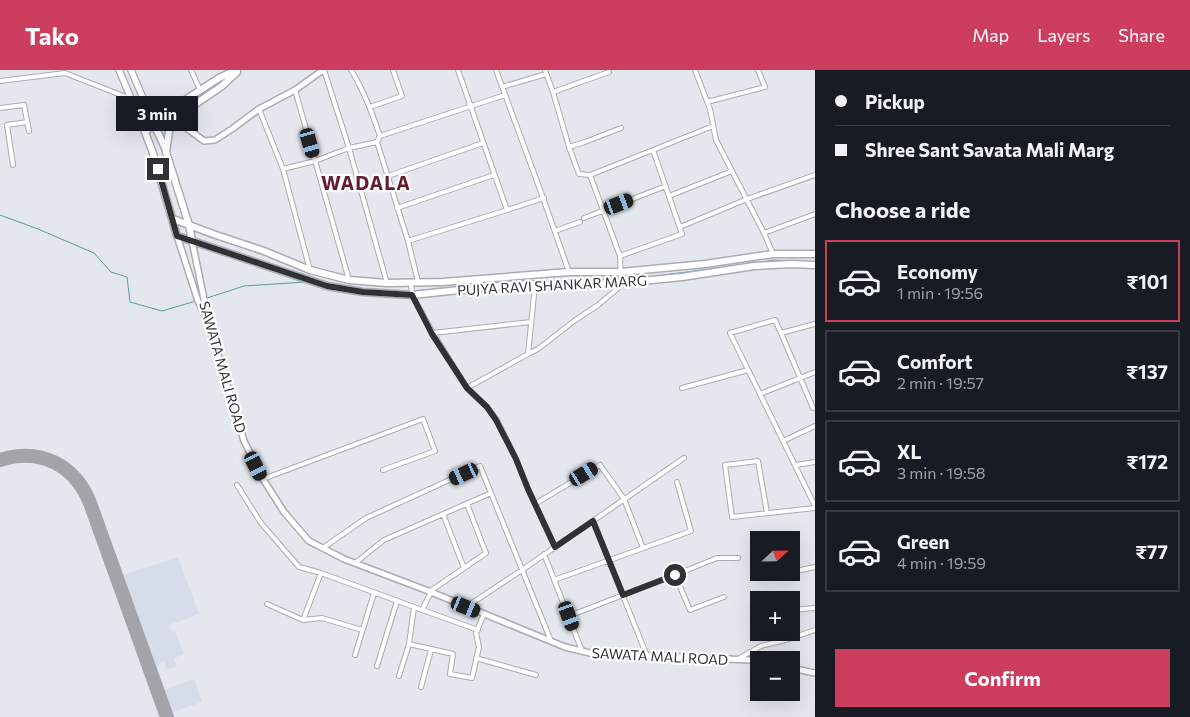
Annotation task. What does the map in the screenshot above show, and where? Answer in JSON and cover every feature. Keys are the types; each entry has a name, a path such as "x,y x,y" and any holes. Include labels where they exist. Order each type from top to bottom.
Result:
{"main road":[{"path":"119,70 153,153 177,236"},
{"path":"131,70 166,152 189,225 192,241"},
{"path":"145,132 168,111 219,78 236,70"},
{"path":"166,152 169,131 176,120 222,86 240,70"},
{"path":"173,219 264,251 310,270 349,280 387,283 443,282 569,272 621,272 705,264 773,254 815,254"},
{"name":"PUJYA RAVI SHANKAR MARG","path":"177,236 327,286 363,292 412,295 507,285 621,283 682,277 754,266 815,265"}],"street":[{"path":"191,70 200,90"},
{"path":"176,120 204,141 215,140 259,109 295,90 324,70 350,148 387,283"},
{"path":"351,70 362,88 380,136 377,142 408,241 415,283 412,295 432,334 467,388 487,407 496,420 555,547"},
{"path":"370,107 402,96 392,70"},
{"path":"458,70 507,210"},
{"path":"496,70 544,198 569,272"},
{"path":"593,70 596,76"},
{"path":"695,70 710,109 716,140 773,254"},
{"path":"707,102 765,87 758,70"},
{"path":"0,81 65,71 131,99"},
{"path":"502,87 545,72 579,174 590,175 713,126"},
{"path":"553,92 608,72"},
{"path":"295,90 349,280"},
{"path":"380,136 505,96"},
{"path":"0,108 24,105 30,131"},
{"path":"259,109 283,169 310,270"},
{"path":"13,165 7,125 27,122"},
{"path":"569,147 621,128"},
{"path":"283,169 350,148 377,142"},
{"path":"388,176 483,143"},
{"path":"620,256 682,234 653,150"},
{"path":"669,196 732,171"},
{"path":"397,208 494,175"},
{"path":"467,388 538,349 598,305 617,289 621,283 620,256 590,175"},
{"path":"680,227 747,199 815,175"},
{"path":"555,231 666,186"},
{"path":"408,241 544,198"},
{"path":"764,233 815,214"},
{"path":"177,236 198,301 206,316"},
{"name":"SAWATA MALI ROAD","path":"192,241 206,316 244,440 263,480 284,512 309,541 344,559 565,647 590,653 750,661"},
{"path":"528,354 535,285"},
{"path":"767,513 758,461 725,465 732,517 767,513 815,507 730,333 776,320 813,408"},
{"path":"432,334 531,322"},
{"path":"781,333 815,324"},
{"path":"682,388 748,370"},
{"path":"760,394 815,372"},
{"path":"263,480 423,419 435,451 382,470"},
{"path":"783,441 815,426"},
{"path":"466,607 684,458"},
{"path":"796,465 815,462"},
{"path":"535,504 600,465 624,499 643,548"},
{"path":"323,548 366,518 480,466 551,641"},
{"path":"554,580 691,531 677,482"},
{"path":"237,485 262,523 299,567 478,630"},
{"path":"355,563 384,540 491,493"},
{"path":"422,610 430,592 486,553 467,504"},
{"path":"442,514 464,568"},
{"path":"593,521 647,656"},
{"path":"544,554 582,651"},
{"path":"569,616 717,558 738,558"},
{"path":"801,570 815,567"},
{"path":"303,620 320,573"},
{"path":"675,575 690,610 724,597"},
{"path":"355,655 374,593"},
{"path":"377,666 397,601"},
{"path":"267,604 303,620 322,618 362,630"},
{"path":"399,676 409,644 414,607"},
{"path":"800,609 815,608"},
{"path":"409,644 453,654 450,674 472,678 479,647 476,633 484,614"},
{"path":"737,660 761,646 815,630"},
{"path":"421,687 431,650"},
{"path":"476,658 536,675"},
{"path":"800,670 815,673"}],"shaded area":[{"path":"178,557 199,614 169,625 172,632 175,631 184,654 174,658 177,666 167,670 164,661 162,662 158,666 157,674 121,576"},
{"path":"194,679 202,702 171,713 163,690"}],"waterway":[{"path":"0,215 94,253 111,272 127,277 130,302 162,311 196,301"},
{"path":"755,263 774,260 788,261"},
{"path":"655,276 743,265"},
{"path":"516,282 574,281"},
{"path":"207,298 244,286 306,282"},
{"path":"324,282 340,285"},
{"path":"414,291 445,288"},
{"path":"361,289 377,290"},
{"path":"401,291 410,291"}],"taxiway":[{"path":"0,460 29,456 54,462 75,478 83,490 90,503 167,717"}],"district":[{"name":"WADALA","path":"366,182"}],"route":[{"path":"158,169 177,236 327,286 363,292 412,295 432,334 467,388 487,407 496,420 516,459 555,547 593,521 623,595 675,575"}]}
